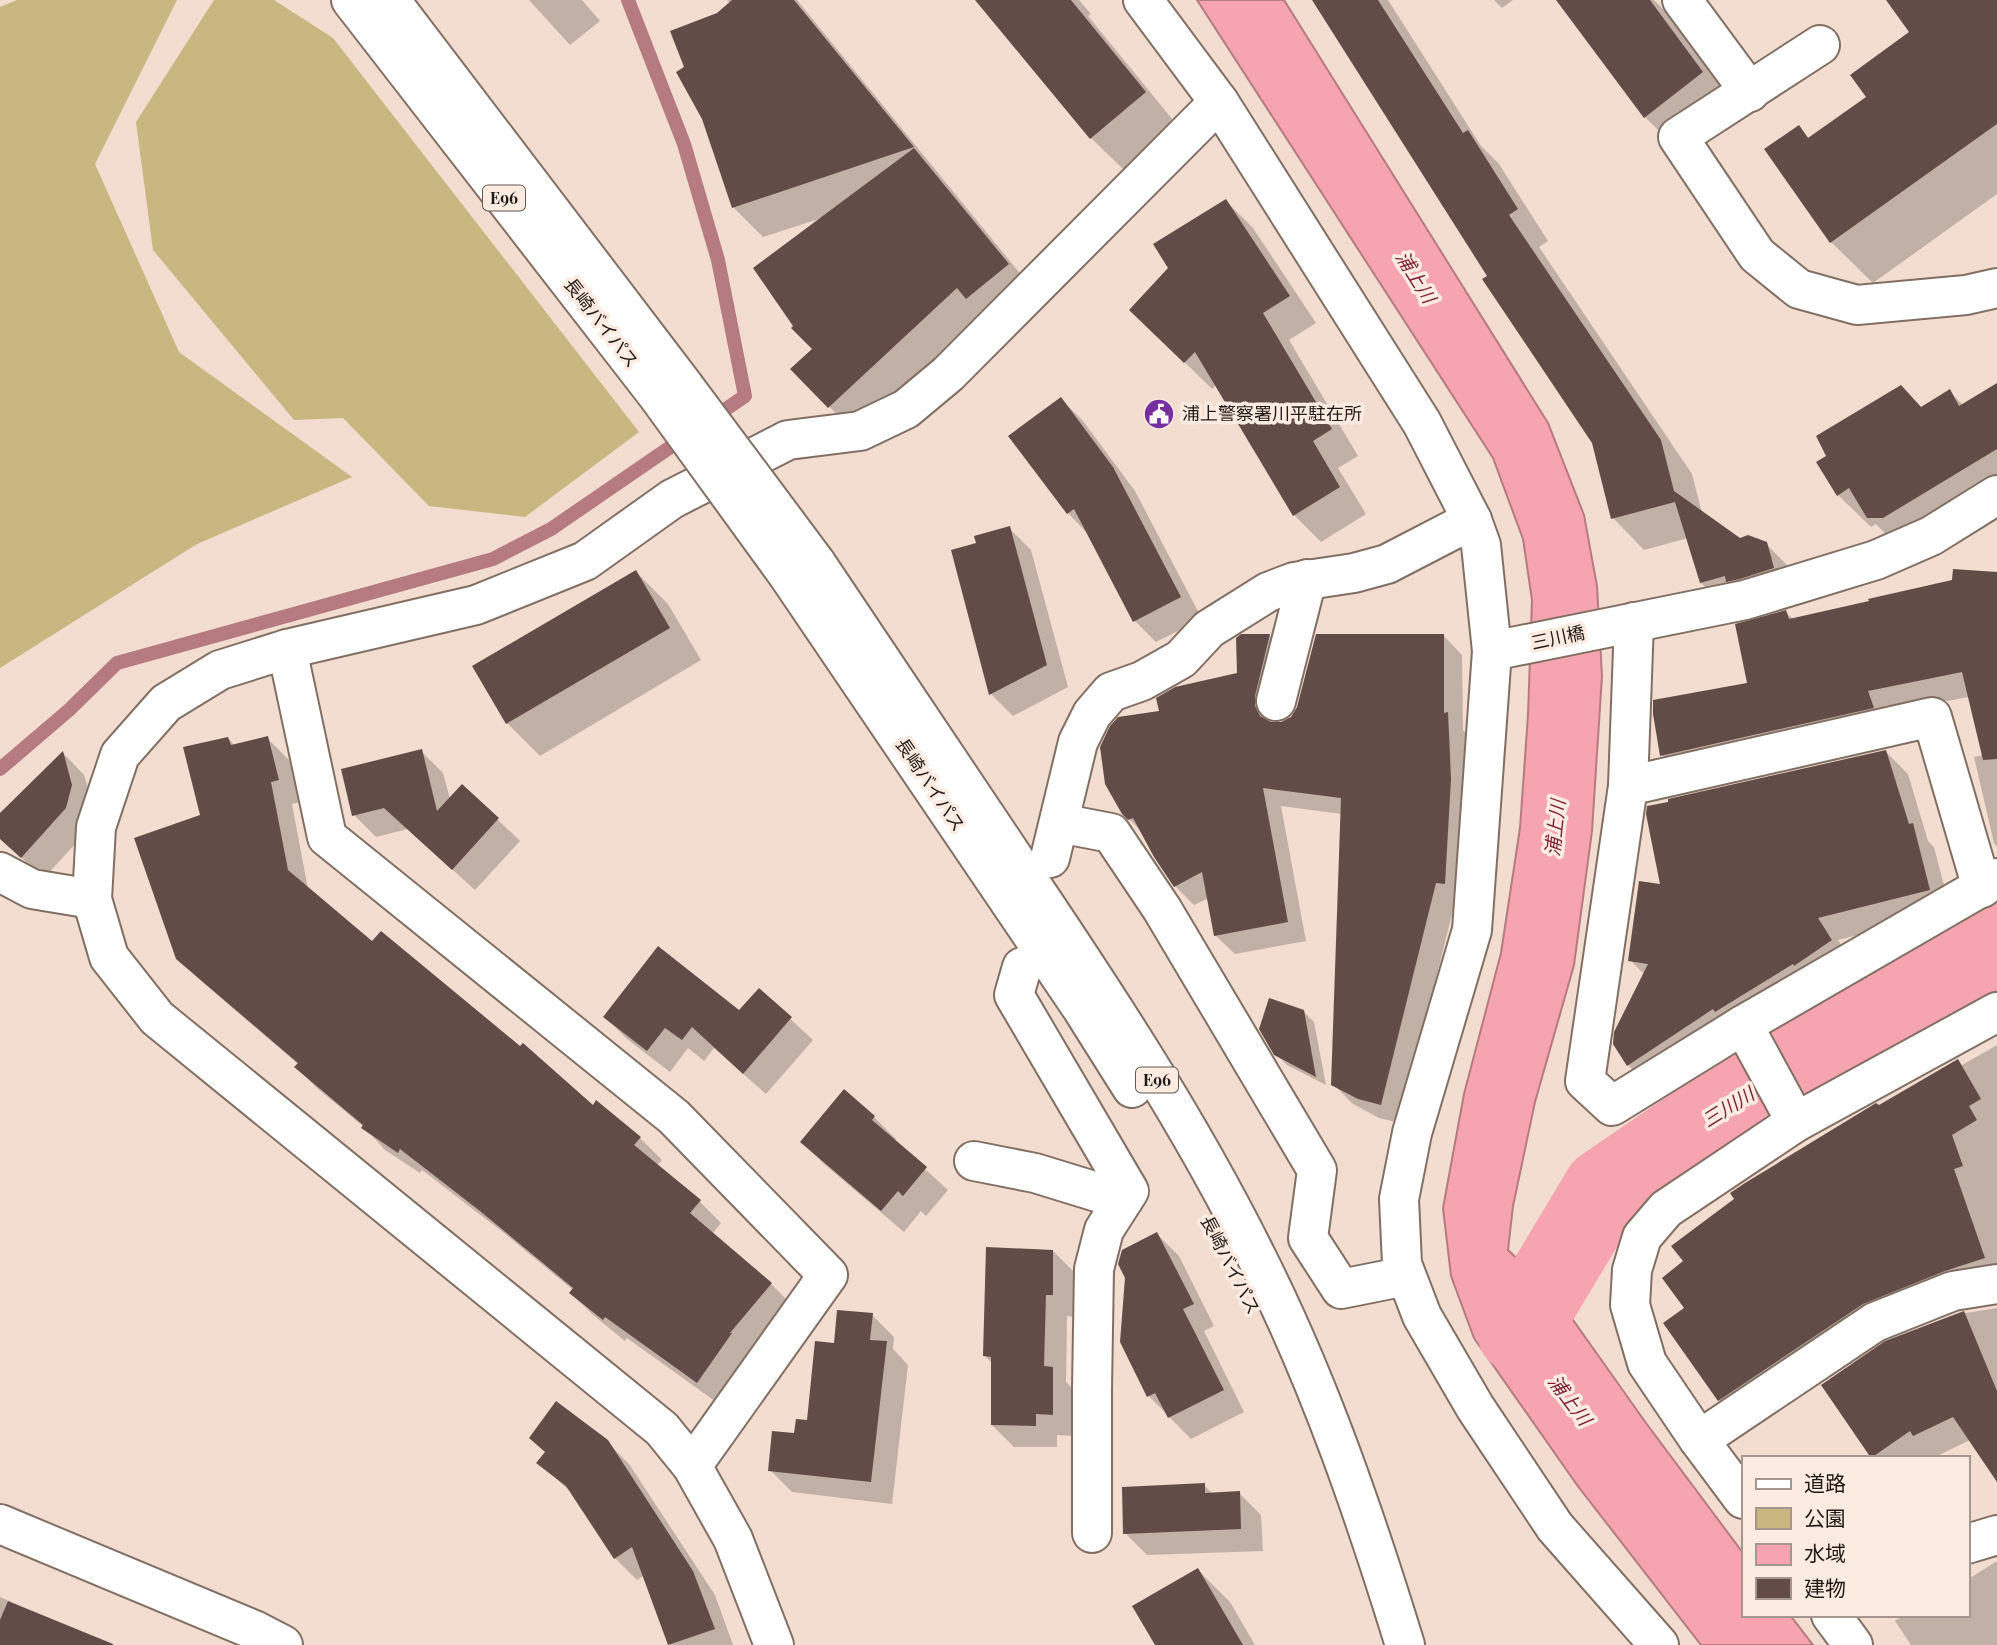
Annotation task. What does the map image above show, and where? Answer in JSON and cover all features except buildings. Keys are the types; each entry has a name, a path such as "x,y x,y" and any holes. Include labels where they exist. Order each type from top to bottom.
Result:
{"main road":[{"name":"長崎バイパス","path":"351,0 671,391"},
{"name":"長崎バイパス","path":"390,0 1103,990 1191,1134 1259,1262 1312,1377 1356,1494 1405,1645"},
{"path":"1143,0 1219,102 1422,423 1472,520 1480,545 1492,652 1472,930 1412,1133 1399,1199 1402,1264 1422,1316 1475,1408 1555,1527 1659,1645"},
{"path":"1682,0 1750,92"},
{"path":"1820,45 1678,137 1758,255 1799,289 1857,305 1966,295 1997,288"},
{"path":"774,1645 733,1539 692,1466 662,1429 157,1018 109,957 92,899 96,827 120,755 166,704 219,670 287,649 476,605 585,561 672,499 788,440 860,431 906,409 948,374 1219,102"},
{"name":"三川橋","path":"1492,652 1745,600 1876,560 1931,536 1997,495"},
{"path":"1406,1276 1341,1289 1308,1238 1317,1170 1162,909 1111,833 1054,840 1078,742 1092,714 1111,692 1142,681 1181,659 1209,629 1268,592 1307,579 1354,573 1387,564 1472,520"},
{"name":"長崎バイパス","path":"802,569 1169,1147 1239,1279 1287,1384 1332,1503 1378,1645"},
{"path":"1276,701 1307,579"},
{"path":"1628,786 1931,717 1989,883 1743,1025 1612,1106 1585,1081 1628,786 1629,623"},
{"path":"287,649 327,837 674,1117 828,1275 692,1466"},
{"path":"0,872 32,890 92,899"},
{"path":"1022,967 1014,995 1129,1191 1104,1230 1094,1269 1092,1533"},
{"path":"1742,1498 1647,1363 1630,1305 1632,1269 1642,1237 1666,1209 1796,1122 1997,1012"},
{"path":"1743,1025 1796,1122"},
{"path":"974,1161 1035,1173 1123,1200"},
{"path":"1699,1440 1875,1322 1953,1291 1997,1284"},
{"path":"0,1524 254,1630 283,1645"},
{"path":"1969,1543 1997,1535"},
{"path":"1621,1645 1622,1602"},
{"path":"1832,1617 1853,1645"}],"green space":[{"path":"17,0 177,0 95,164 179,352 352,477 197,544 0,668 0,7"},
{"path":"214,0 274,0 333,38 639,432 525,517 429,506 343,418 294,420 153,250 136,122"}],"water":[{"name":"浦上川","path":"1197,0 1284,0 1548,423 1584,515 1597,586 1602,676 1592,831 1574,965 1535,1102 1513,1206 1508,1250 1556,1296 1742,1552 1742,1617 1792,1617 1813,1645 1701,1645 1577,1485 1474,1338 1451,1276 1443,1208 1464,1094 1501,953 1520,828 1528,715 1532,600 1523,539 1493,458"}],"waterway":[{"path":"628,0 684,144 718,260 745,396 710,420"},
{"path":"0,769 69,710 117,663 493,559 551,529 685,437"},
{"name":"三川川","path":"1518,1332 1604,1189 1702,1122 1997,943"}],"place":[{"name":"浦上警察署川平駐在所","path":"1159,414"}]}
